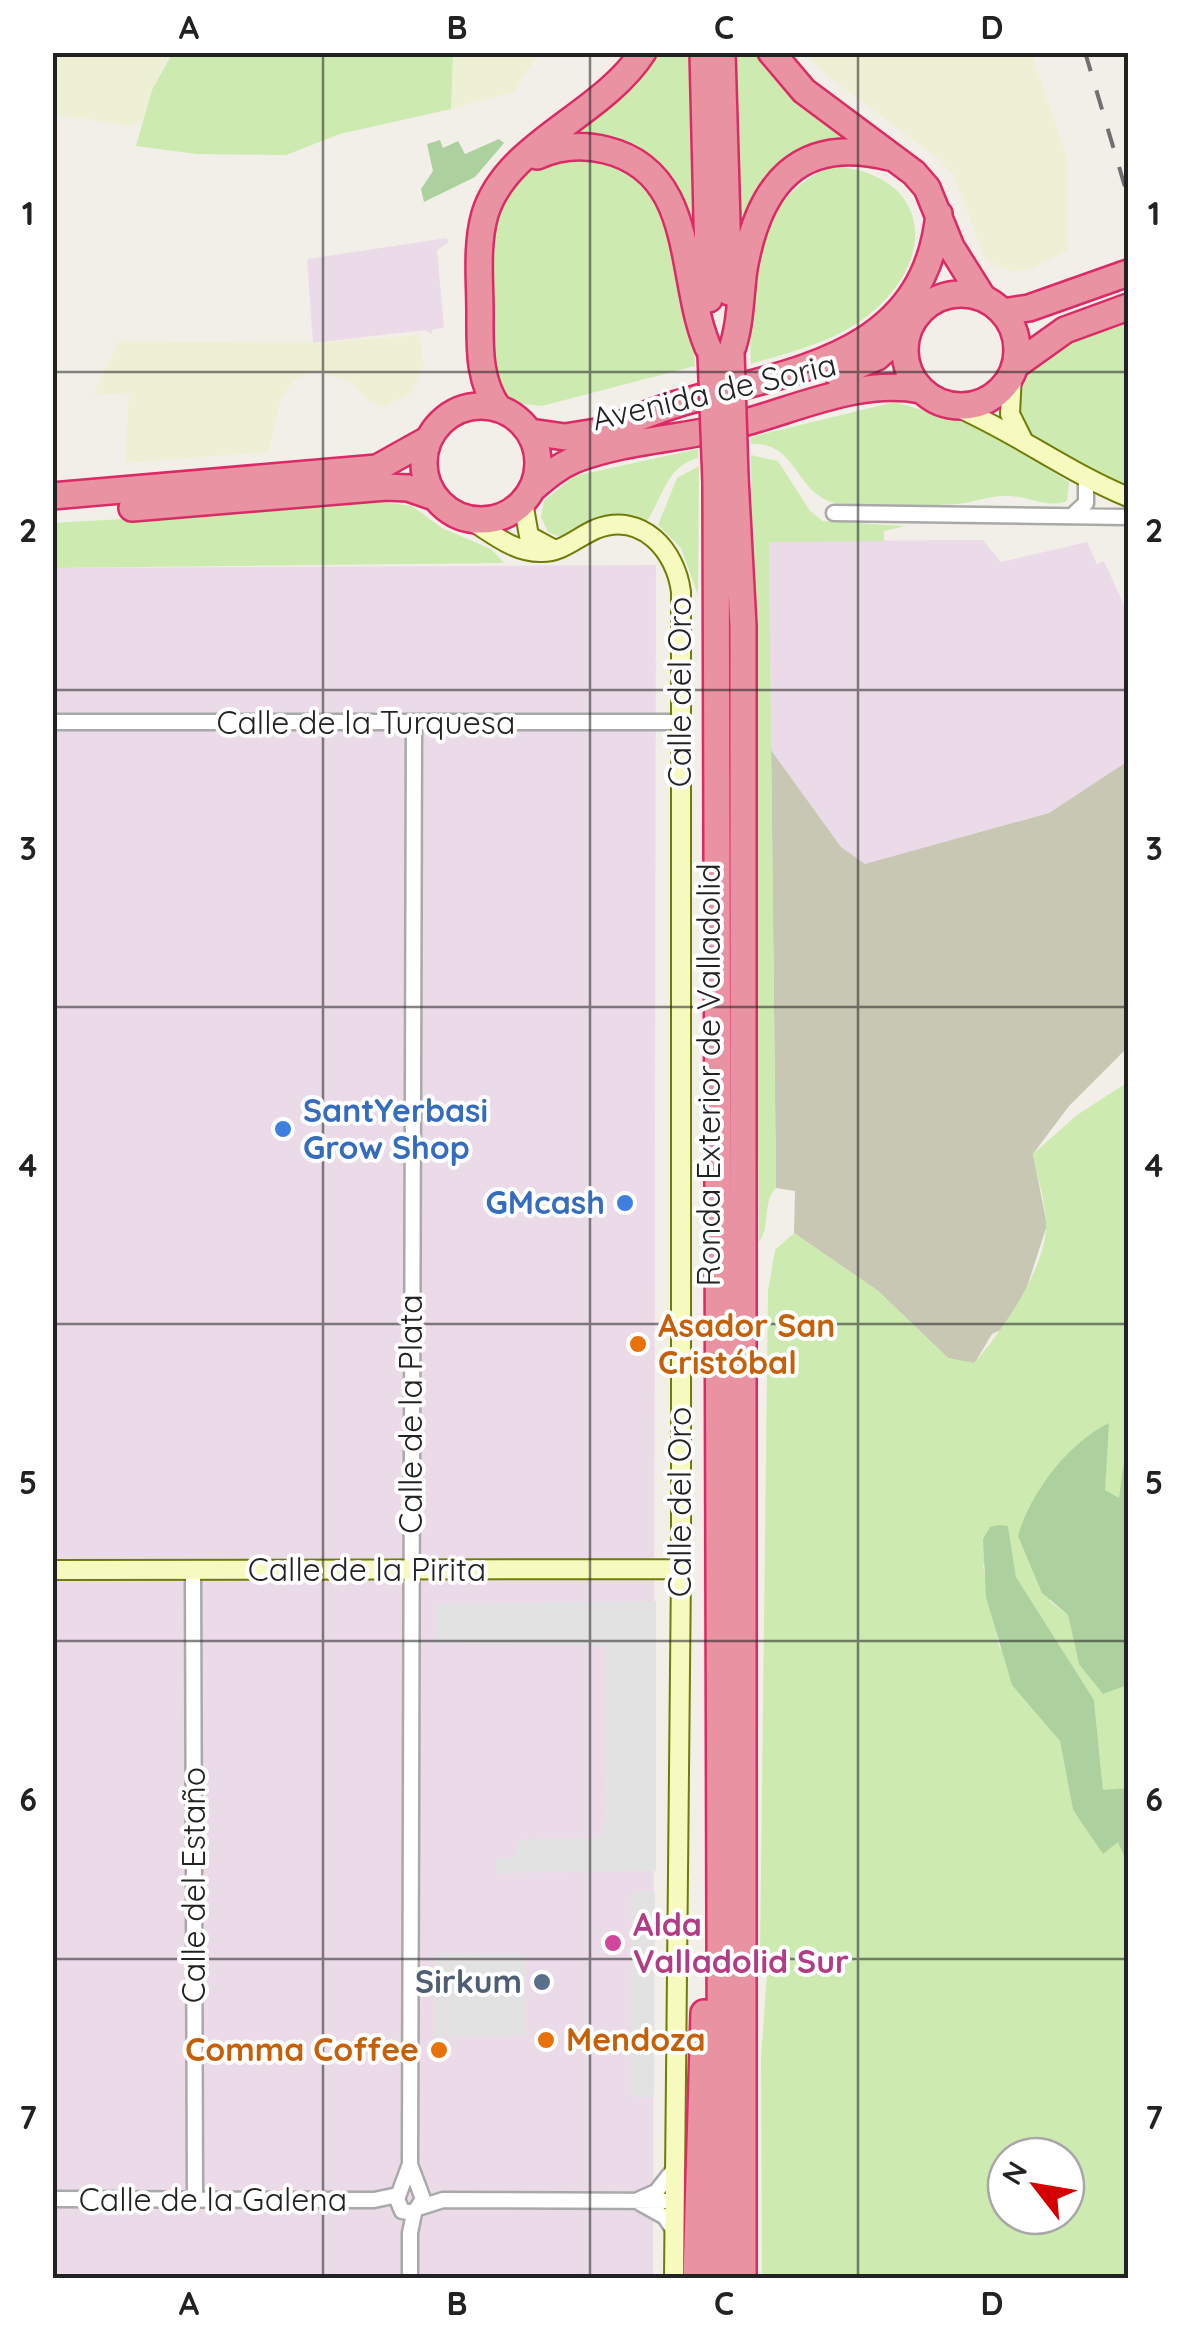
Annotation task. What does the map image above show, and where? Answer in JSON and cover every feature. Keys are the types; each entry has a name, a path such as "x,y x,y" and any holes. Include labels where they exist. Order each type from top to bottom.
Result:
{"highway":[{"path":"52,512 208,505 408,488 434,497 455,515 470,520 496,520 527,496 538,460 530,432 499,408 487,389 480,350 482,228 491,199 511,171 603,99 643,52"},
{"name":"Ronda Exterior de Valladolid","path":"702,52 725,480 743,626 730,1282 746,2278"},
{"name":"Ronda Exterior de Valladolid","path":"720,353 722,52"},
{"path":"770,52 804,91 894,158 927,188 951,247 1016,338 1014,370"},
{"path":"511,171 541,154 578,147 616,152 650,172 671,203 689,257 702,337 720,353 739,329 745,264 755,230 768,195 787,172 808,157 834,150 894,158"},
{"path":"598,433 675,404 807,370 854,350 902,304 928,267 938,214"},
{"path":"944,297 951,247"},
{"path":"1128,272 1029,308 992,305 963,294 944,297 917,315 909,329 906,361 921,390 954,406 990,398 1014,370 1065,330 1128,307"},
{"name":"Avenida de Soria","path":"530,432 553,438 598,433 834,376 876,358 909,329"},
{"path":"52,496 377,468 429,438 451,414 474,377 480,350"},
{"name":"Avenida de Soria","path":"527,496 564,464 598,452 729,427 850,393 897,385 921,390"},
{"path":"451,414 477,406 499,408"},
{"path":"429,438 424,473 434,497"},
{"name":"Ronda Exterior de Valladolid","path":"721,2278 720,1839 730,1282"},
{"path":"696,2278 710,1891 720,1839"}],"street":[{"path":"1014,370 1010,414 1023,440"},
{"path":"954,406 1023,440 1086,480 1128,497"},
{"path":"1076,514 1086,503 1086,480"},
{"path":"527,496 529,536 558,549"},
{"path":"834,513 1076,514 1128,518"},
{"path":"470,520 527,551 558,549"},
{"name":"Calle del Oro","path":"558,549 596,530 621,525 646,532 669,552 681,592 681,1569 674,2278"},
{"name":"Calle de la Turquesa","path":"52,722 680,722"},
{"name":"Calle de la Plata","path":"409,2200 414,723"},
{"name":"Calle de la Pirita","path":"52,1570 681,1569"},
{"name":"Calle del Estaño","path":"193,1570 195,2200"},
{"path":"635,2201 656,2192 675,2168"},
{"name":"Calle de la Galena","path":"52,2199 409,2200"},
{"path":"410,2278 409,2200 674,2201"},
{"path":"635,2201 654,2208 674,2231"}],"shaded area":[{"path":"453,52 539,53 514,92 451,109"},
{"path":"53,53 173,53 163,66 146,118 130,126 53,114"},
{"path":"804,53 1031,53 1068,160 1068,250 1032,269 1013,272 986,261 953,175 941,161 827,76"},
{"path":"447,238 448,243 437,250 444,327 432,330 432,334 425,330 313,343 307,259"},
{"path":"416,335 420,338 424,366 411,393 383,407 367,400 352,382 314,371 294,381 281,397 269,452 125,463 129,393 93,395 119,341 313,343"},
{"path":"983,540 1001,562 1087,542 1097,564 1104,561 1128,614 1128,761 1049,813 865,865 841,847 771,750 769,541"},
{"path":"656,565 653,2278 53,2278 52,568"},
{"path":"771,750 841,847 865,864 1049,813 1128,761 1128,1047 1069,1106 1033,1154 1047,1225 1027,1287 1005,1328 992,1334 974,1364 948,1358 878,1291 794,1233 795,1191 776,1188"},
{"path":"656,1601 656,1871 496,1873 496,1859 516,1857 517,1840 604,1837 605,1646 435,1643 435,1604"},
{"path":"632,1891 655,1891 654,2097 631,2097"},
{"path":"434,1953 525,1954 526,2036 434,2037"}],"green space":[{"path":"173,52 453,53 451,109 340,134 286,155 196,154 136,146 152,90"},
{"path":"652,53 691,53 696,270 673,195 562,136"},
{"path":"730,53 761,53 865,139 812,147 740,268"},
{"path":"499,139 504,143 475,177 424,202 421,189 433,171 427,144 440,140 443,148 458,141 465,154"},
{"path":"581,153 633,170 660,206 686,291 695,366 542,406 509,402 500,384 490,327 492,261 503,204 527,172"},
{"path":"831,166 863,172 888,183 905,200 914,220 915,243 908,266 893,290 858,323 814,344 751,364 753,276 769,224 783,202 804,182"},
{"path":"1128,318 1128,486 1090,472 1049,449 1032,435 1021,418 1018,400 1024,379 1046,353"},
{"path":"895,402 983,428 1069,482 1067,501 1052,504 1001,496 927,506 837,503 815,493 776,450 751,444 751,437"},
{"path":"698,449 698,458 678,468 672,476 646,522 602,520 562,538 548,532 541,517 544,501 574,476"},
{"path":"751,455 778,461 810,511 823,521 906,526 884,531 884,541 769,542 776,1188 769,1200 759,1242"},
{"path":"699,466 698,595 681,548 658,525 677,478"},
{"path":"361,499 412,506 442,528 491,549 504,563 53,568 52,523 211,514"},
{"path":"1128,1082 1128,1431 1122,1482 1119,1499 1105,1490 1107,1423 1049,1601 1068,1615 1079,1664 1113,1688 1125,1686 1128,1788 1103,1791 1094,1700 1016,1577 1008,1526 983,1566 999,1646 1060,1741 1073,1810 1103,1853 1118,1841 1128,1865 1128,2278 762,2278 761,2058 767,1973 760,1953 768,1291 775,1250 794,1233 878,1291 948,1358 974,1363 1009,1317 1040,1258 1046,1222 1033,1154 1077,1115"},
{"path":"1109,1423 1105,1490 1119,1498 1128,1431 1128,1697 1125,1686 1103,1694 1079,1664 1068,1615 1042,1593 1018,1536 1041,1487 1065,1456"},
{"path":"1008,1526 1016,1577 1094,1700 1103,1790 1128,1788 1128,1865 1118,1842 1103,1854 1073,1810 1060,1741 1012,1685 986,1597 983,1539 990,1527"}],"railway":[{"path":"1085,52 1128,197"}],"place":[{"name":"SantYerbasi Grow Shop","path":"283,1129"},
{"name":"GMcash","path":"625,1203"},
{"name":"Asador San Cristóbal","path":"638,1344"},
{"name":"Alda Valladolid Sur","path":"613,1943"},
{"name":"Sirkum","path":"542,1982"},
{"name":"Mendoza","path":"546,2040"},
{"name":"Comma Coffee","path":"439,2050"}]}
